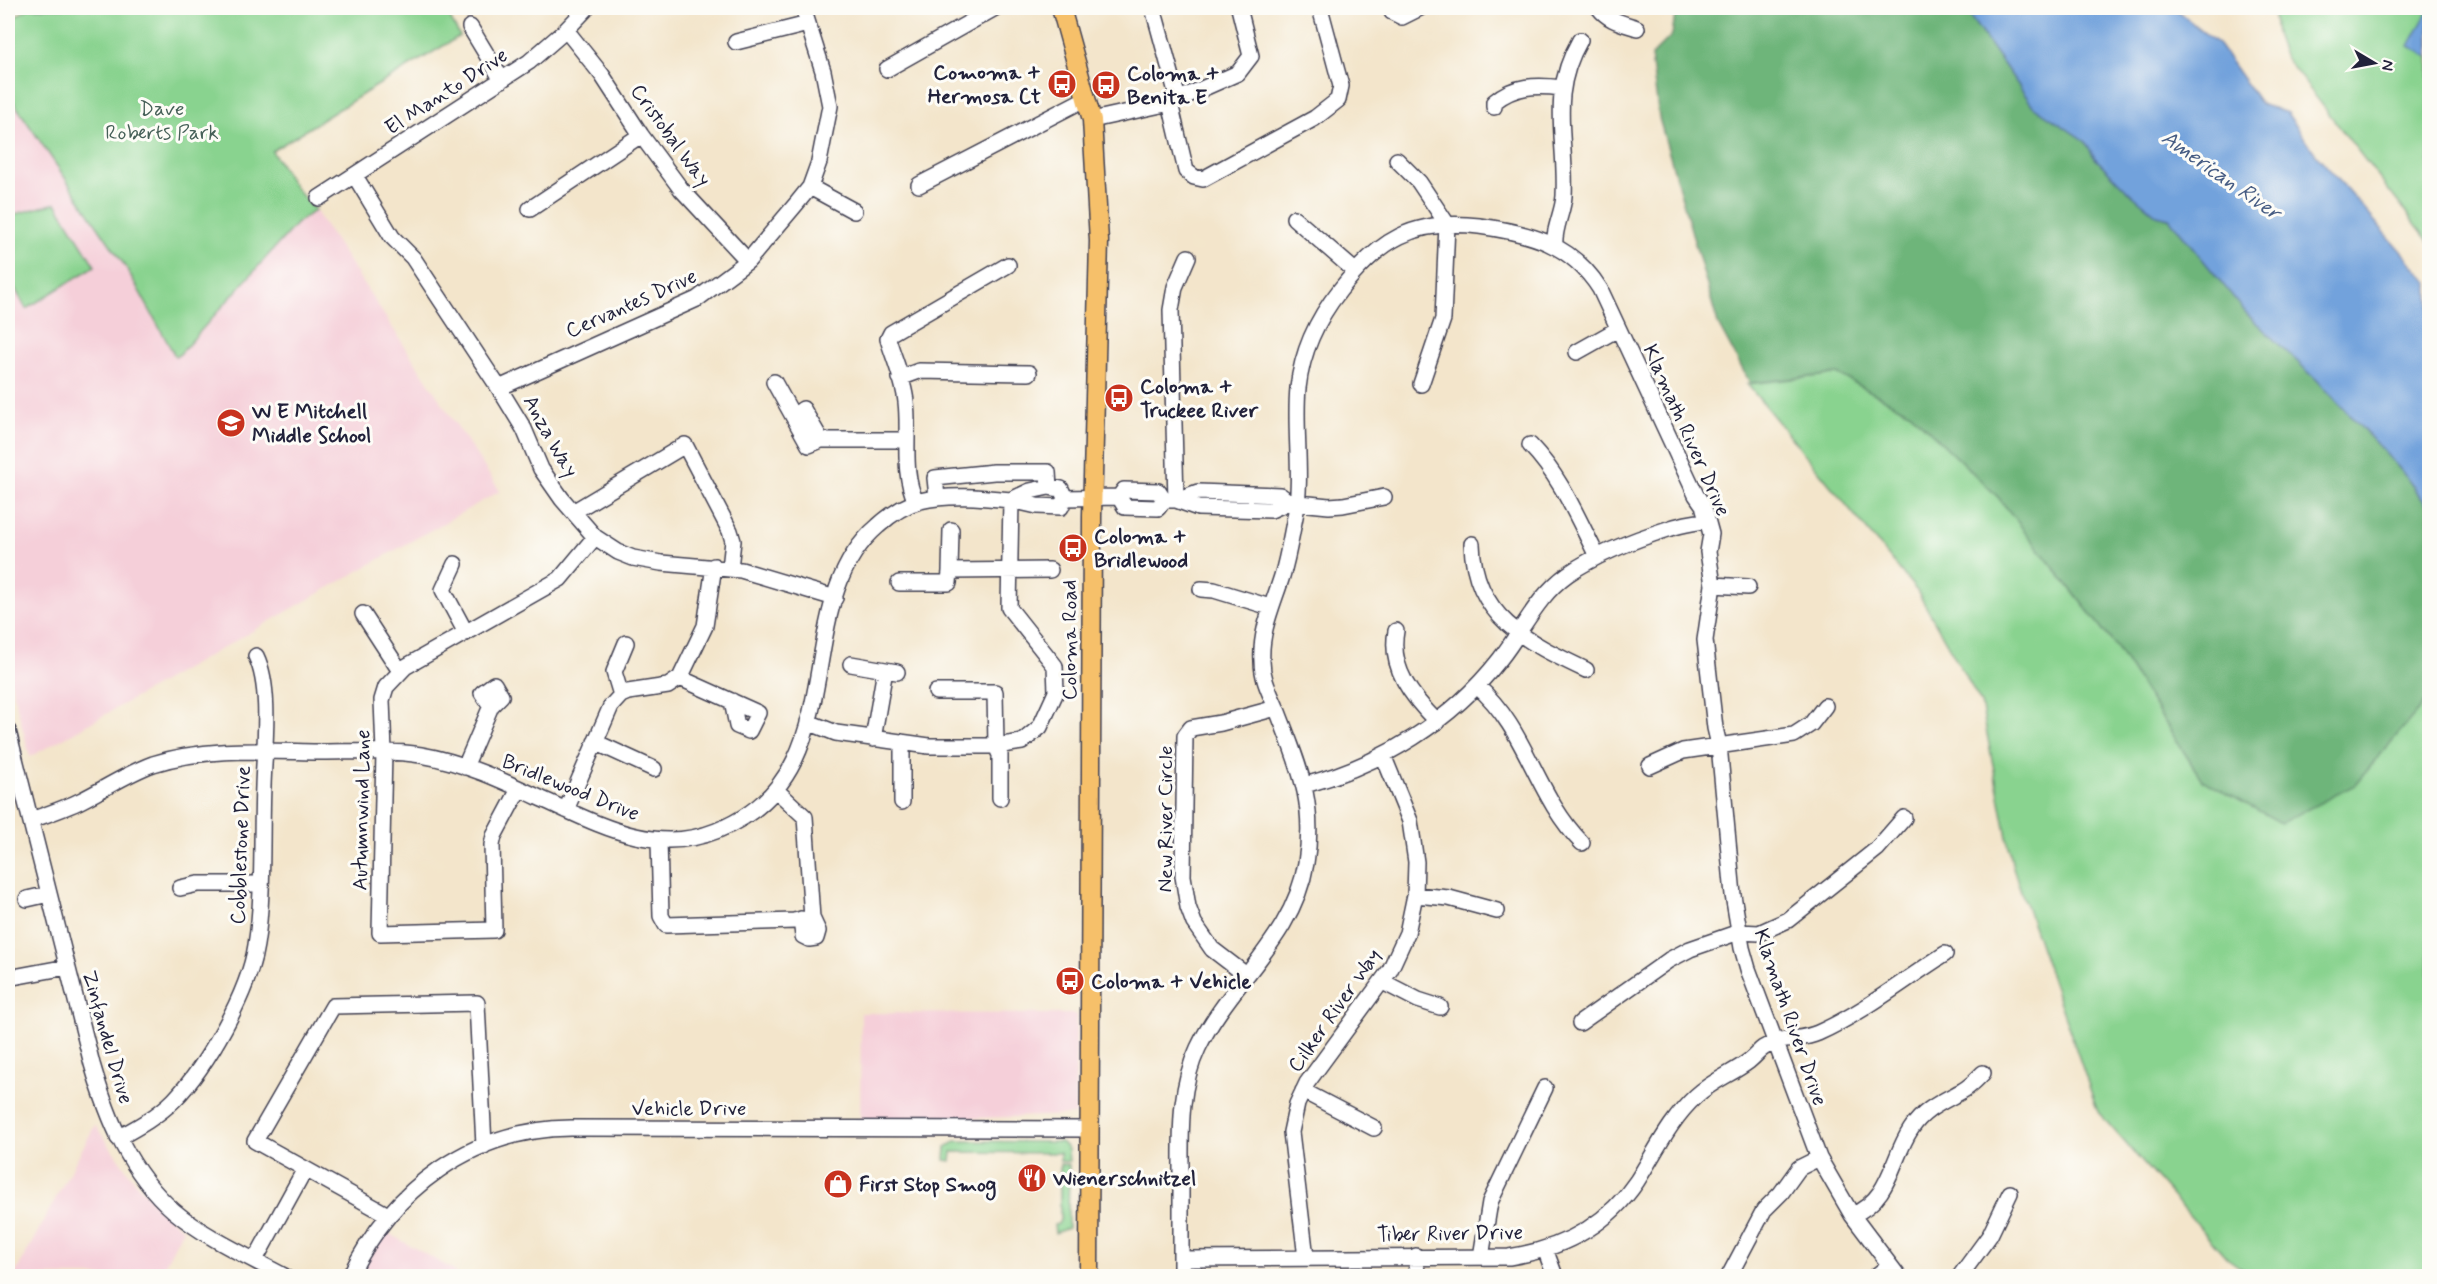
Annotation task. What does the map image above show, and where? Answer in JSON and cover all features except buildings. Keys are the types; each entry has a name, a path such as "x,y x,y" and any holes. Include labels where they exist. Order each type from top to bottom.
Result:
{"main road":[{"name":"Coloma Road","path":"1060,8 1092,120 1099,241 1093,496 1089,1276"}],"street":[{"name":"El Manto Drive","path":"319,198 529,62 587,8"},
{"name":"Cervantes Drive","path":"499,388 609,336 698,299 748,261 810,187 819,162 830,106 823,71 803,8"},
{"path":"887,69 995,8"},
{"path":"1153,8 1174,101 1186,171 1194,177 1203,179 1315,118 1338,100 1341,86 1320,8"},
{"path":"1092,120 1174,101 1238,73 1251,56 1239,8"},
{"path":"1391,8 1392,12 1402,17 1420,8"},
{"path":"1599,8 1607,17 1616,22 1637,28"},
{"path":"736,42 808,24"},
{"path":"470,27 502,80"},
{"name":"Cristobal Way","path":"566,30 602,75 641,135 681,189 748,261"},
{"path":"1555,246 1554,238 1563,209 1564,194 1560,104 1566,70 1580,40"},
{"path":"1494,107 1494,102 1499,98 1520,88 1536,86 1562,88"},
{"path":"919,184 1087,98"},
{"path":"530,209 641,135"},
{"path":"1397,160 1419,182 1447,224 1443,319 1421,384"},
{"name":"Anza Way","path":"355,176 392,237 413,258 499,388 524,429 541,469 595,537 618,552 633,558 661,563 730,568 772,578 835,598"},
{"path":"810,187 854,211"},
{"path":"1294,218 1355,271"},
{"name":"Klamath River Drive","path":"1181,1276 1181,1133 1186,1084 1209,1027 1246,975 1278,936 1289,916 1304,876 1310,825 1305,785 1266,685 1262,661 1264,629 1282,576 1293,502 1298,392 1305,354 1320,318 1355,271 1379,248 1413,231 1447,224 1511,230 1555,246 1581,264 1592,276 1696,495 1703,505 1711,534 1708,552 1713,585 1705,640 1715,728 1719,744 1732,884 1739,932 1748,969 1819,1158 1852,1215 1894,1271"},
{"path":"1188,257 1175,287 1171,310 1170,500 1198,492 1280,495 1293,502 1329,506 1384,497"},
{"path":"916,502 911,491 906,440 906,401 888,339 891,333 1008,265"},
{"name":"Klamath River Drive","path":"1577,351 1618,329"},
{"path":"900,378 919,371 1029,373"},
{"path":"774,382 809,445 821,440 906,440"},
{"path":"573,512 686,445 730,531 733,542 730,568"},
{"path":"1530,445 1562,485 1597,556"},
{"path":"993,498 994,472"},
{"path":"937,497 935,478 994,472 1048,472 1049,488 1061,489 1065,498"},
{"name":"Bridlewood Drive","path":"1011,500 1030,491 1049,488"},
{"name":"Bridlewood Drive","path":"31,820 83,800 132,773 152,765 208,752 384,752 422,756 465,766 620,833 659,840 686,839 722,828 758,807 776,790 798,752 808,722 835,598 847,563 856,547 888,517 916,502 937,497 993,498 1037,506 1061,507 1065,498 1119,497 1124,490 1158,491 1170,500"},
{"path":"808,722 836,733 929,746 996,746 1022,742 1040,727 1056,692 1054,666 1009,608 1011,500"},
{"path":"1305,785 1383,755 1437,722 1477,686 1519,633 1542,597 1568,574 1597,556 1673,527 1707,520"},
{"path":"899,583 949,583 951,530"},
{"name":"Autumnwind Lane","path":"519,789 494,836 492,845 494,930 380,933 384,752 382,700 386,687 400,671 560,579 595,537"},
{"path":"1472,544 1474,569 1482,592 1496,614 1519,633 1586,670"},
{"path":"455,564 443,590 465,633"},
{"path":"566,810 611,706 621,695 636,690 668,686 680,678 705,626 714,566"},
{"path":"950,571 1050,570"},
{"path":"1713,585 1748,587"},
{"path":"1201,589 1214,590 1270,607"},
{"path":"363,614 400,671"},
{"path":"1396,631 1394,647 1399,670 1415,698 1437,722"},
{"path":"621,695 614,672 626,643"},
{"name":"Cobblestone Drive","path":"118,1138 143,1124 173,1101 197,1072 217,1027 239,999 251,969 259,925 264,751 263,677 256,656"},
{"path":"851,664 891,671 873,739"},
{"path":"680,678 732,701"},
{"path":"1477,686 1501,710 1554,810 1582,843"},
{"path":"936,692 995,692 996,746 1000,755 1000,798"},
{"path":"465,766 491,706"},
{"path":"1650,766 1683,751 1794,735 1811,724 1825,706"},
{"name":"New River Circle","path":"1246,975 1212,950 1188,908 1183,876 1185,736 1191,728 1221,723 1276,708"},
{"name":"Zinfandel Drive","path":"8,731 105,1109 118,1138 146,1181 173,1210 203,1232 284,1276"},
{"path":"902,741 902,802"},
{"path":"595,742 654,769"},
{"name":"Cilker River Way","path":"1306,1258 1291,1132 1293,1118 1303,1091 1383,982 1400,952 1407,933 1415,896 1416,862 1410,821 1383,755"},
{"path":"659,840 661,916 666,925 806,919 805,817 776,790"},
{"path":"1580,1023 1675,956 1739,932 1759,933 1788,920 1877,849 1904,818"},
{"path":"180,888 198,884 260,884"},
{"path":"27,899 49,894"},
{"path":"1415,896 1449,898 1497,911"},
{"path":"1775,1042 1815,1034 1838,1023 1945,954"},
{"path":"8,978 67,967"},
{"path":"1383,982 1418,1000 1440,1007"},
{"path":"388,1215 255,1142 333,1006 477,1004 484,1146"},
{"name":"Tiber River Drive","path":"1181,1259 1509,1257 1545,1249 1582,1233 1609,1213 1636,1181 1669,1126 1682,1110 1713,1082 1749,1060 1761,1048 1775,1042"},
{"path":"1852,1215 1869,1204 1887,1182 1908,1133 1923,1114 1936,1104 1964,1090 1983,1073"},
{"path":"1480,1257 1490,1202 1545,1089"},
{"path":"1303,1091 1374,1128"},
{"name":"Vehicle Drive","path":"350,1276 366,1246 388,1215 414,1188 434,1173 484,1146 528,1132 565,1128 1089,1130"},
{"path":"1728,1276 1764,1210 1799,1168 1819,1158"},
{"path":"255,1260 305,1169"},
{"path":"1960,1276 1990,1235 2010,1193"},
{"path":"1545,1249 1555,1276"},
{"path":"1416,1256 1417,1276"},
{"path":"1876,1276 1894,1271"}],"shaded area":[{"name":"W E Mitchell Middle School","path":"8,94 127,269 176,356 180,355 297,223 315,210 500,491 30,757 8,672"},
{"path":"861,1013 1076,1014 1075,1115 860,1122"},
{"path":"95,1125 135,1182 168,1217 183,1229 159,1276 14,1276"},
{"path":"383,1230 452,1269 457,1276 358,1276"}],"green space":[{"name":"Dave Roberts Park","path":"29,8 460,8 449,16 460,36 272,151 294,186 315,210 297,223 179,355 175,356 127,269 8,94 8,21"},
{"path":"1676,8 1964,8 2033,106 2085,141 2095,158 2125,188 2157,215 2169,218 2248,315 2317,380 2400,469 2429,508 2429,697 2355,785 2281,823 2202,780 2118,649 1998,497 1911,413 1838,374 1750,383 1718,324 1659,118 1651,56 1672,35"},
{"path":"2273,8 2429,8 2429,242 2284,56 2276,34"},
{"path":"56,203 95,266 26,309 8,275 8,216"},
{"path":"1838,374 1911,413 1998,497 2118,649 2202,780 2355,785 2429,697 2429,1276 2252,1276 2227,1258 2098,1112 2013,868 1981,703 1917,591 1747,384"},
{"path":"956,1141 1061,1142 1068,1149 1069,1162 1060,1161 1060,1153 952,1152 951,1161 945,1160 946,1147"},
{"path":"1060,1164 1069,1165 1068,1228 1055,1233 1054,1225 1060,1220"}],"water":[{"name":"American River","path":"1964,8 2174,8 2219,45 2261,104 2287,113 2315,153 2429,283 2429,508 2400,469 2317,380 2248,315 2169,218 2157,215 2125,188 2095,158 2085,141 2033,106"},
{"path":"2429,9 2429,57 2409,46"}],"place":[{"name":"Comoma + Hermosa Ct","path":"1062,84"},
{"name":"Coloma + Benita E","path":"1106,85"},
{"name":"Coloma + Truckee River","path":"1119,398"},
{"name":"W E Mitchell Middle School","path":"231,423"},
{"name":"Coloma + Bridlewood","path":"1073,548"},
{"name":"Coloma + Vehicle","path":"1070,981"},
{"name":"Wienerschnitzel","path":"1032,1178"},
{"name":"First Stop Smog","path":"838,1184"}]}
